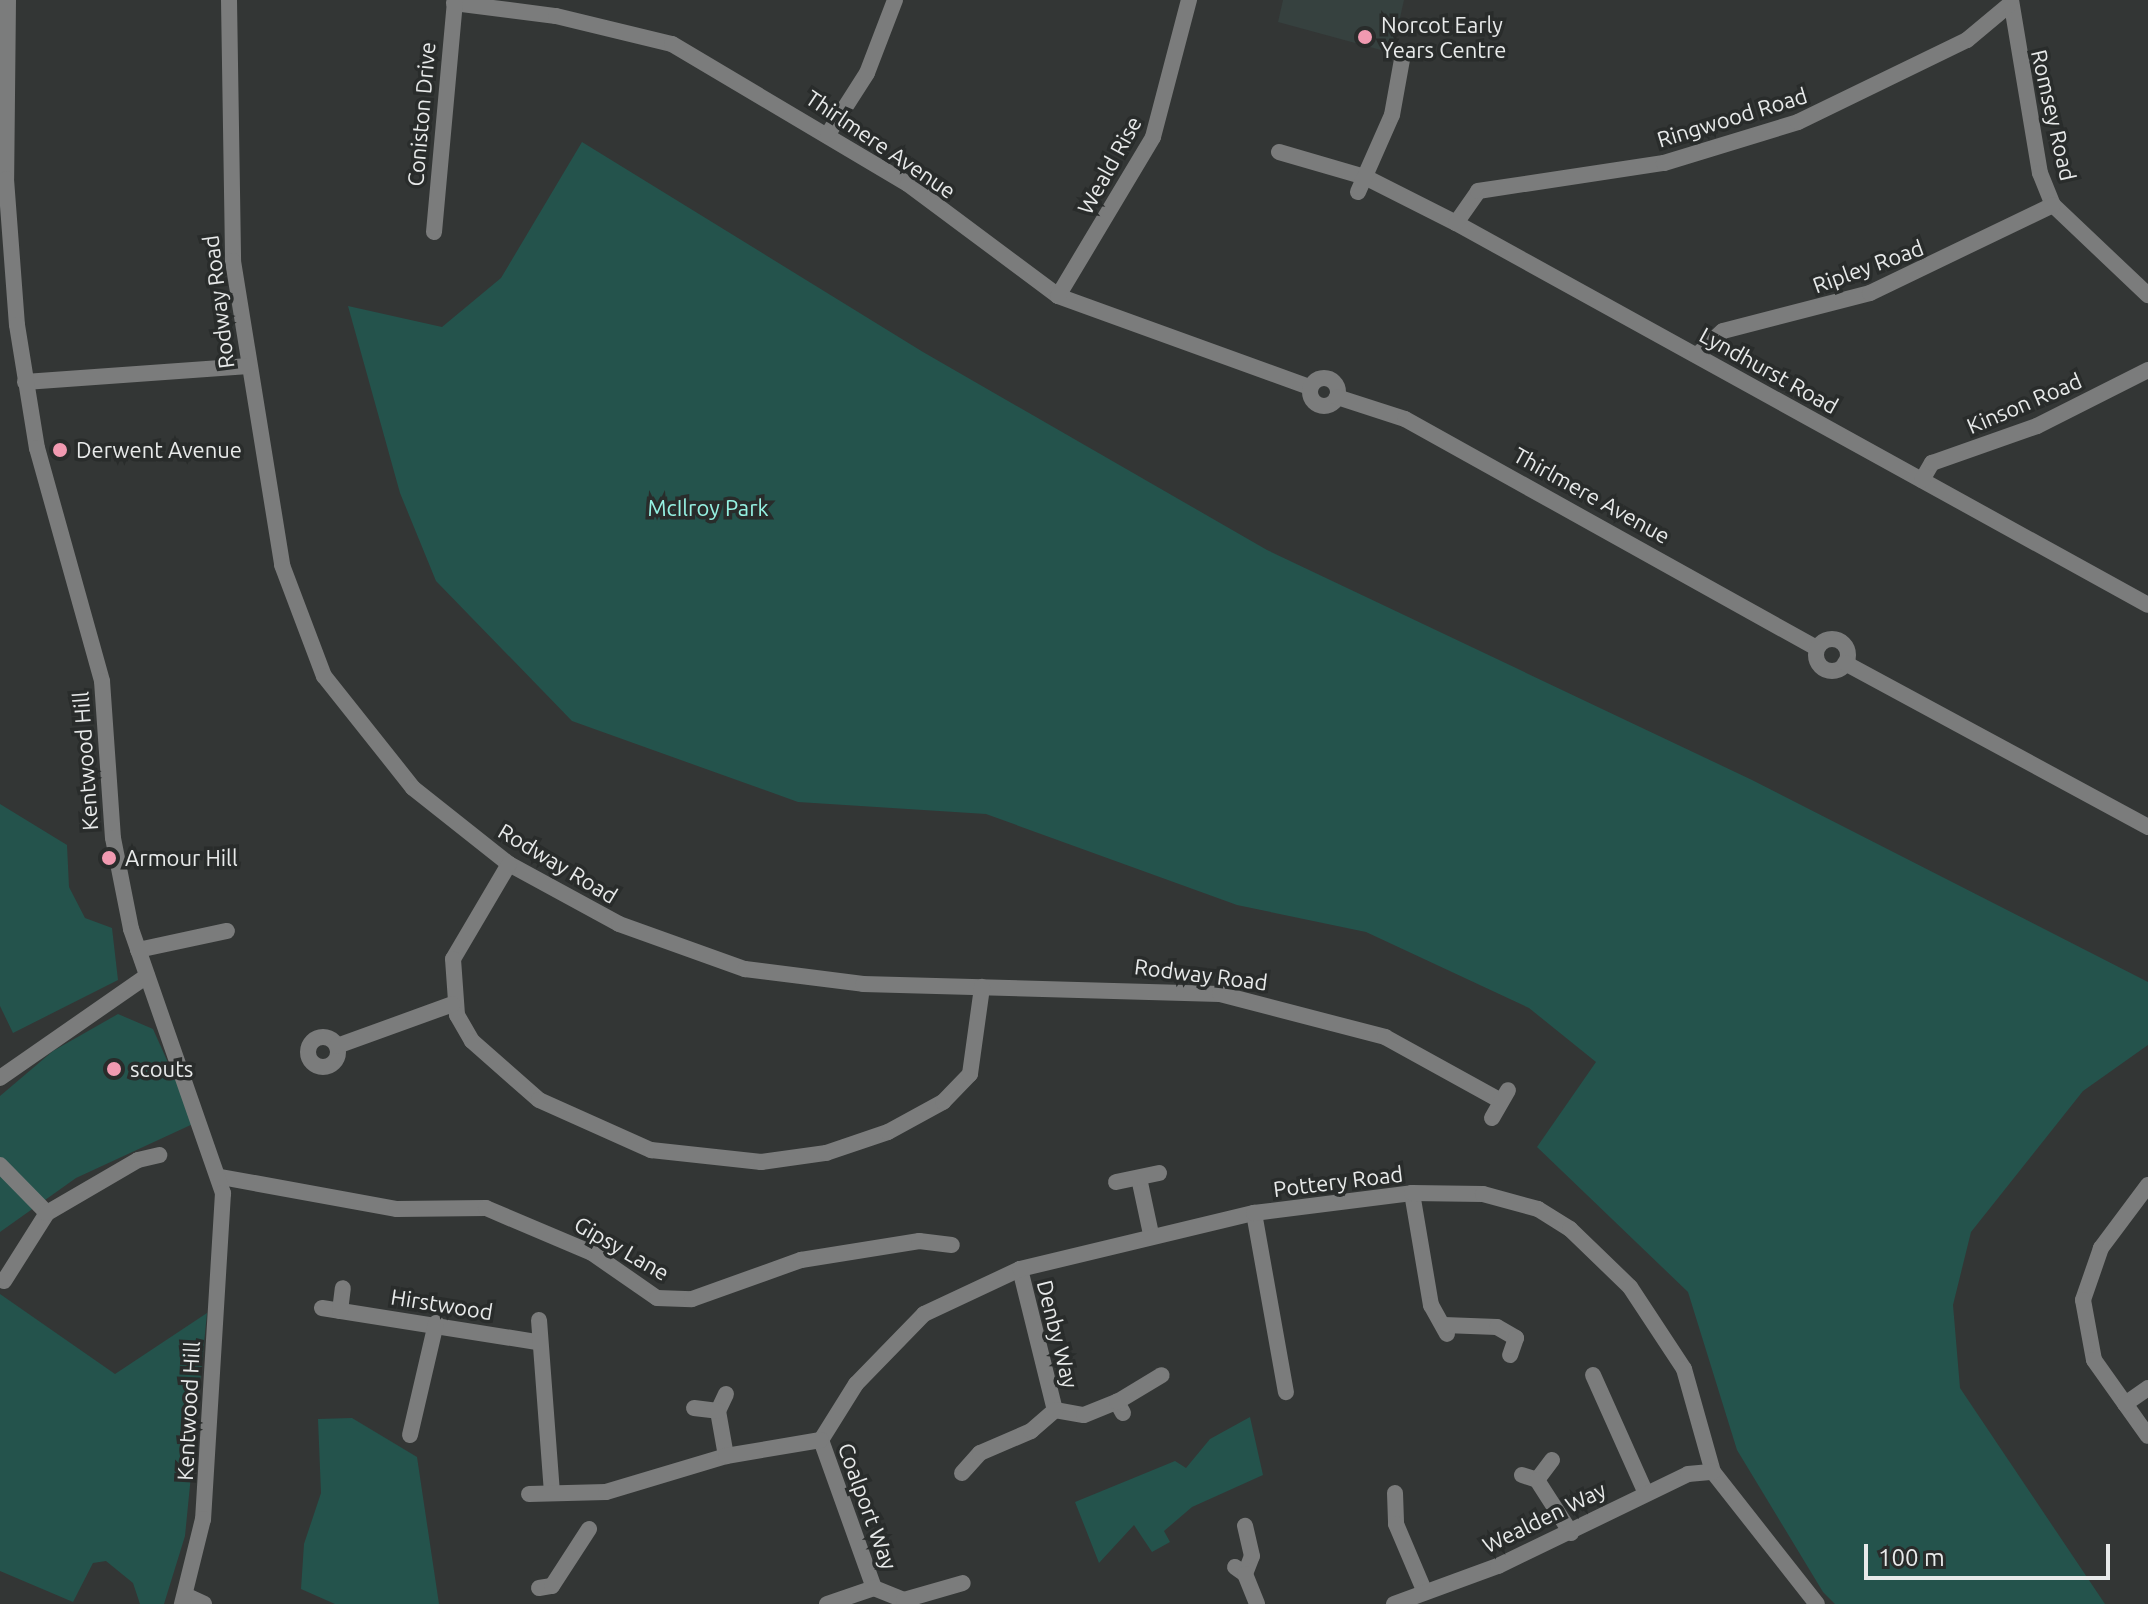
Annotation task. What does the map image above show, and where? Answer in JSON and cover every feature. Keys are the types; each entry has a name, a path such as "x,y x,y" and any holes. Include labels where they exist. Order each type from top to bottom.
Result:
{"street":[{"name":"Kentwood Hill","path":"8,0 4,126 25,382 47,499 102,681 113,838 138,950 221,1177 205,1501 184,1599"},
{"name":"Rodway Road","path":"229,0 226,133 248,366 292,608 324,676 413,788 509,864 619,924 745,969 863,984 1175,990 1312,1013 1385,1037 1504,1095 1492,1118"},
{"path":"828,134 867,73 895,0"},
{"name":"Weald Rise","path":"1058,296 1153,137 1189,0"},
{"name":"Thirlmere Avenue","path":"455,2 556,16 672,44 828,134 1058,296 1310,387 1327,378 1337,397 1405,419 1817,648 1839,641 1845,663 2148,827"},
{"name":"Coniston Drive","path":"434,232 455,2"},
{"name":"Romsey Road","path":"2010,2 2040,173 2053,205 2148,295"},
{"name":"Ringwood Road","path":"1456,223 1478,191 1664,163 1798,122 1967,40 2010,2"},
{"path":"1362,184 1392,115 1403,54"},
{"name":"Lyndhurst Road","path":"1279,152 1456,223 2148,605"},
{"name":"Ripley Road","path":"1697,355 1723,331 1870,293 2053,205"},
{"path":"25,382 248,366"},
{"name":"Kinson Road","path":"1922,480 1932,463 2037,426 2148,370"},
{"path":"509,864 453,959 453,1004 483,1052 563,1112 651,1150 761,1162 826,1153 943,1102 970,1074 982,987"},
{"path":"138,950 227,931"},
{"path":"0,1078 147,976"},
{"path":"337,1046 453,1004"},
{"path":"4,1281 47,1213 118,1170 159,1155"},
{"path":"0,1165 47,1213"},
{"path":"1116,1182 1159,1173"},
{"name":"Gipsy Lane","path":"221,1177 397,1209 486,1208 592,1253 657,1298 692,1299 801,1260 919,1241 952,1245"},
{"path":"1139,1178 1151,1234"},
{"path":"2148,1185 2101,1248 2083,1300 2094,1360 2148,1436"},
{"path":"1412,1193 1431,1305 1446,1329 1497,1327 1516,1338 1510,1355"},
{"name":"Pottery Road","path":"821,1440 856,1384 924,1314 1020,1269 1151,1234 1254,1213 1412,1193 1483,1194 1538,1209 1603,1257 1684,1369 1713,1472 1817,1604"},
{"path":"1254,1213 1286,1392"},
{"name":"Denby Way","path":"1020,1269 1055,1410"},
{"path":"340,1311 343,1288"},
{"name":"Hirstwood","path":"322,1308 436,1323 537,1342"},
{"path":"539,1320 537,1342 552,1491"},
{"path":"410,1435 436,1323"},
{"name":"Denby Way","path":"1055,1410 1084,1415 1120,1408 1162,1375"},
{"path":"1593,1388 1645,1491"},
{"path":"2125,1404 2148,1388"},
{"path":"726,1394 718,1411 726,1456"},
{"path":"694,1408 718,1411"},
{"name":"Denby Way","path":"962,1473 980,1453 1031,1431 1055,1410"},
{"path":"529,1494 552,1491 606,1492 726,1456 821,1440"},
{"name":"Coalport Way","path":"821,1440 874,1588"},
{"path":"1552,1460 1529,1478 1571,1533"},
{"name":"Wealden Way","path":"1394,1604 1571,1533 1645,1491 1713,1472"},
{"path":"1395,1493 1396,1524 1424,1590"},
{"path":"1245,1526 1252,1556 1240,1571 1257,1604"},
{"path":"557,1604 545,1587 589,1529"},
{"name":"Coalport Way","path":"827,1604 874,1588 904,1600 937,1598 963,1583"},
{"path":"184,1599 204,1604"}],"shaded area":[{"name":"Norcot Early Years Centre","path":"1283,0 1404,0 1392,53 1278,22"}],"green space":[{"name":"McIlroy Park","path":"582,142 923,352 1267,550 1752,780 2148,982 2148,1045 2083,1091 1971,1232 1953,1305 1960,1388 2105,1604 1835,1604 1823,1592 1737,1450 1688,1292 1537,1147 1596,1062 1529,1008 1366,932 1237,905 986,814 798,802 572,721 436,581 400,493 348,306 442,327 501,278"},
{"path":"0,804 67,845 69,887 85,918 112,928 118,980 13,1033 0,1006"},
{"path":"118,1014 153,1029 195,1123 76,1178 0,1232 0,1096 53,1051"},
{"path":"0,1294 115,1374 207,1313 185,1536 164,1604 140,1604 133,1583 106,1561 93,1563 73,1602 0,1571"},
{"path":"1250,1417 1263,1475 1192,1507 1164,1531 1170,1542 1152,1552 1134,1525 1099,1563 1075,1502 1175,1461 1186,1468 1210,1439"},
{"path":"352,1418 417,1457 439,1604 335,1604 301,1589 304,1544 321,1493 318,1419"}],"place":[{"name":"Norcot Early Years Centre","path":"1365,37"},
{"name":"Derwent Avenue","path":"60,450"},
{"name":"Armour Hill","path":"109,858"},
{"name":"scouts","path":"114,1069"}]}
